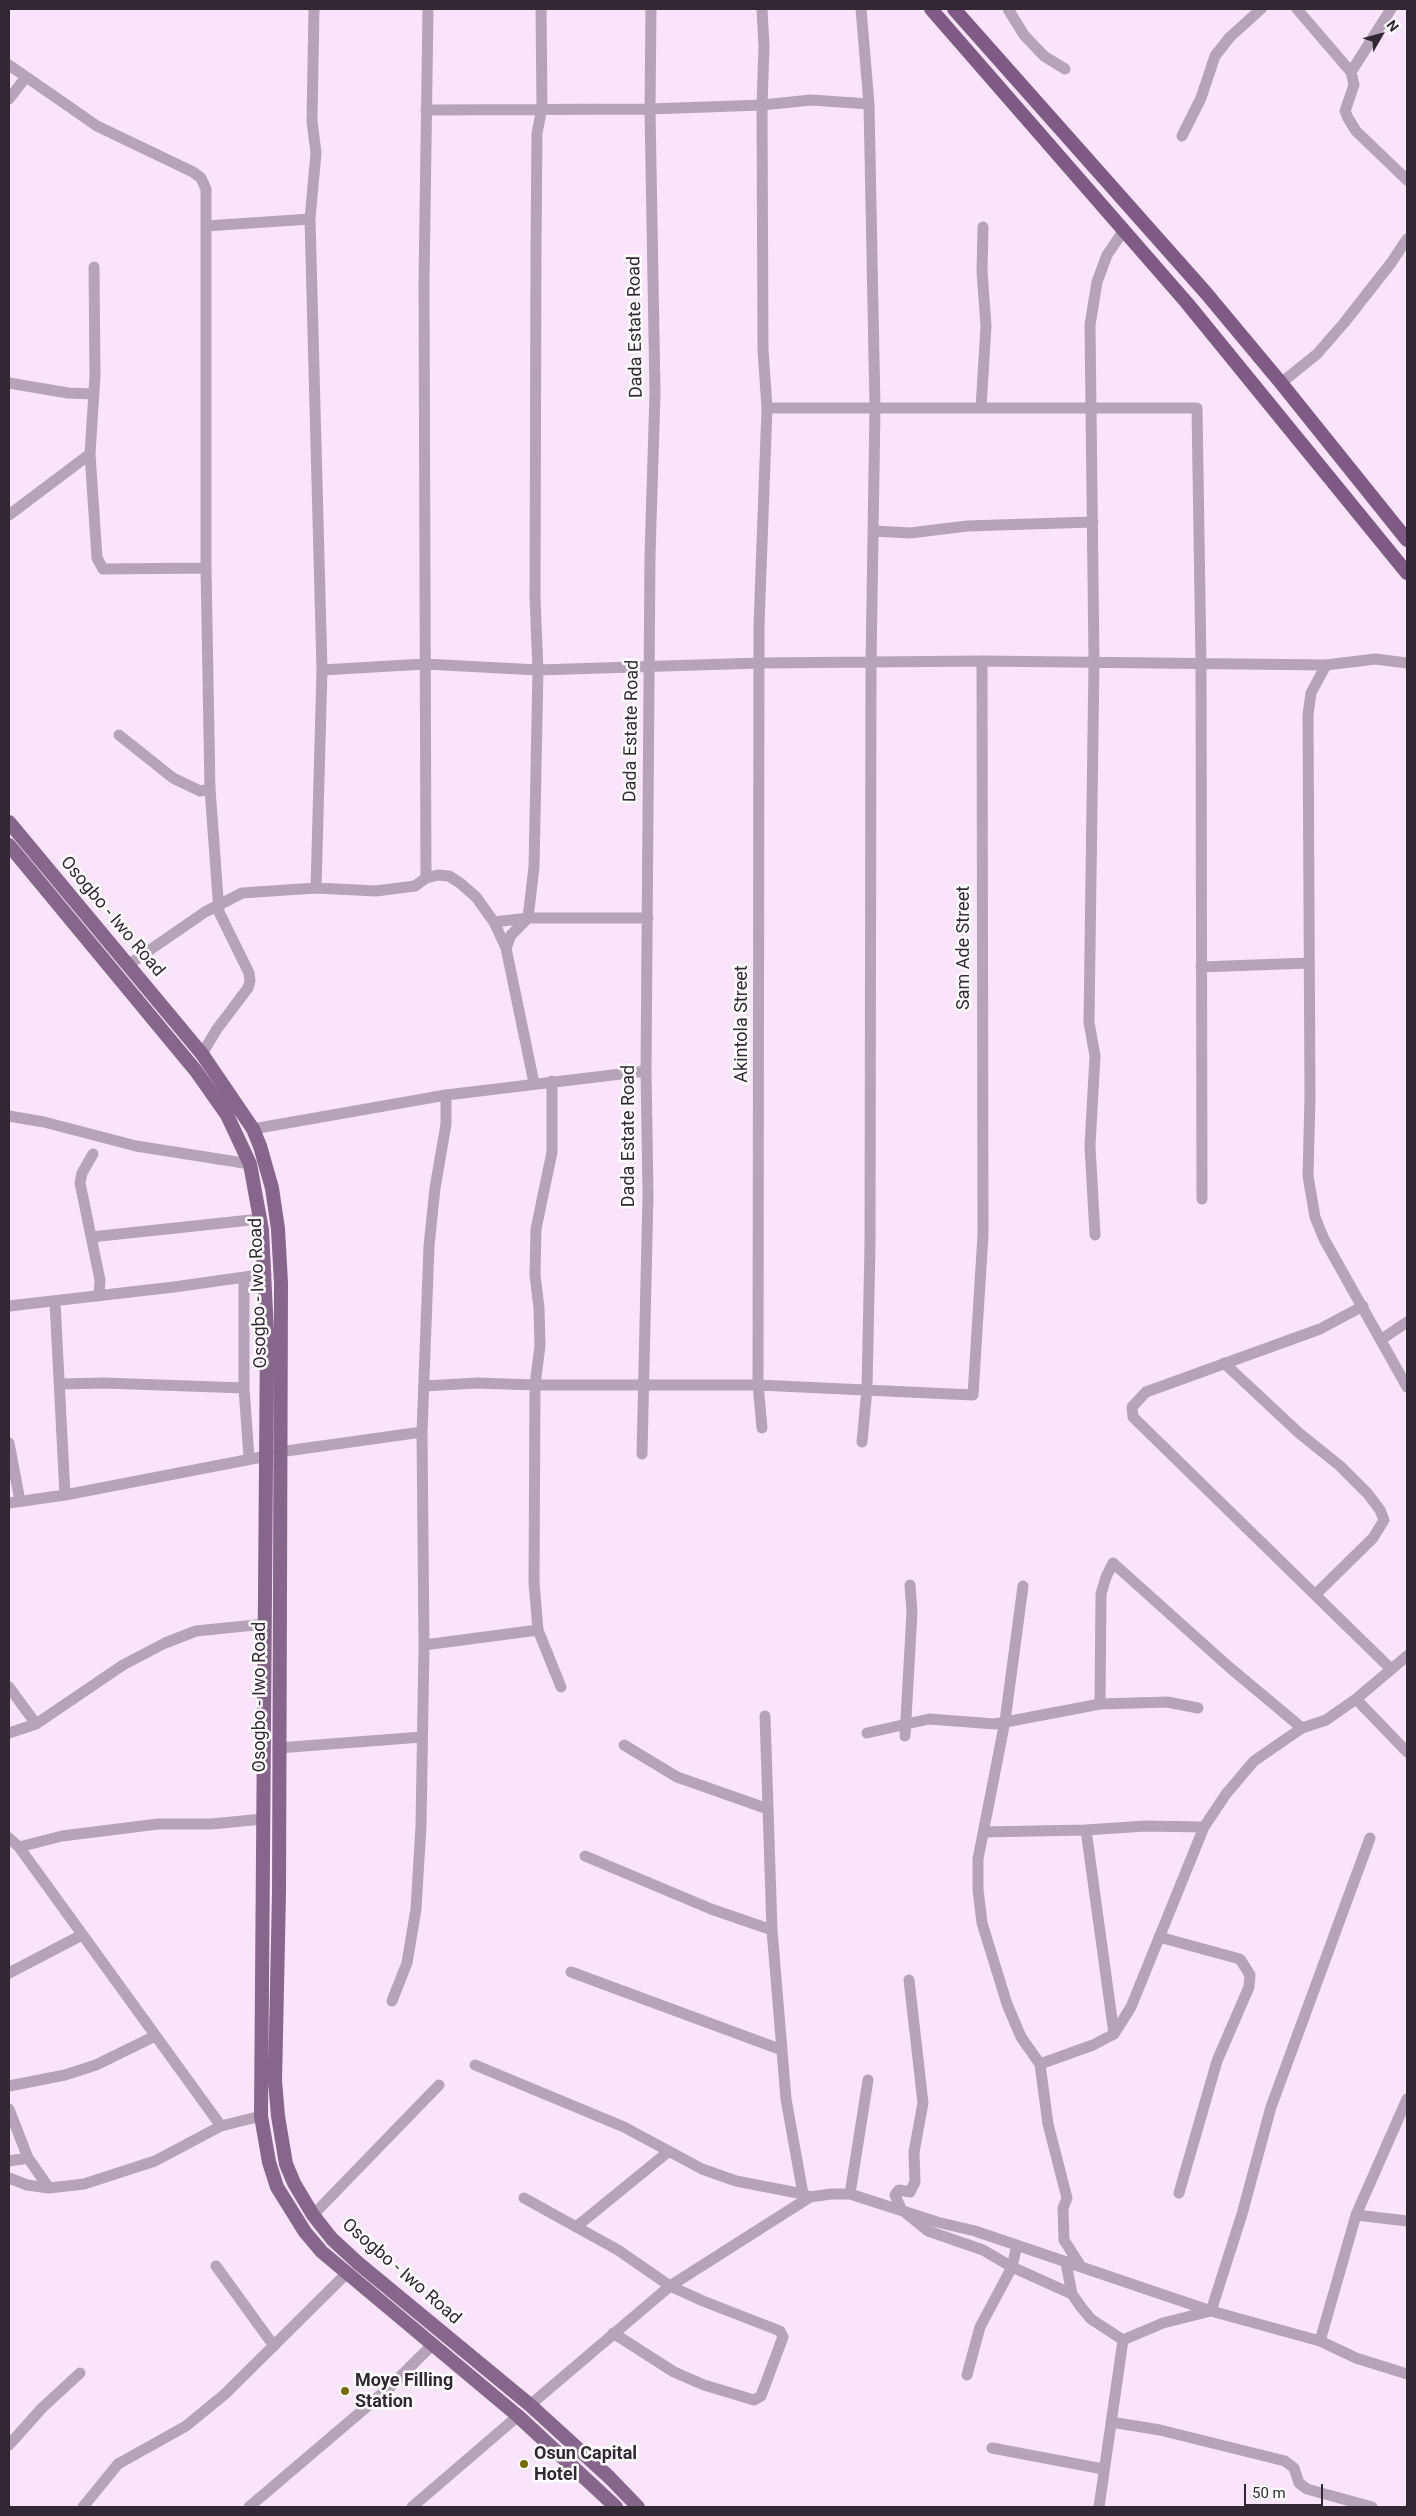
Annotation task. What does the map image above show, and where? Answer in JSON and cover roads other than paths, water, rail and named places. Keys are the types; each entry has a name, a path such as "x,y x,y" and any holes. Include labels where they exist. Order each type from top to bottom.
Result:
{"highway":[{"path":"931,9 1187,303 1407,574"},
{"path":"954,9 1206,293 1407,540"}],"main road":[{"name":"Osogbo - Iwo Road","path":"9,822 202,1054 253,1129 272,1188 278,1229 281,1283 265,1624 261,2116 268,2162 277,2187 305,2232 322,2252 518,2416 616,2507"},
{"name":"Osogbo - Iwo Road","path":"9,845 196,1071 228,1115 250,1164 260,1219 266,1274 273,1454 279,1893 275,2081 278,2116 286,2164 294,2183 313,2215 332,2239 358,2263 530,2405 609,2477 638,2507"}],"street":[{"path":"314,9 312,121 316,153 310,219 322,670 316,888"},
{"path":"426,878 426,110 428,9"},
{"path":"506,948 519,925 528,918 534,867 538,670 535,598 536,247 537,133 542,108 541,9"},
{"name":"Dada Estate Road","path":"642,1454 642,1385 648,1194 646,1071 650,556 655,393 650,109 651,9"},
{"name":"Akintola Street","path":"762,9 764,47 762,106 763,350 767,408 759,625 758,1385 762,1428"},
{"path":"861,9 869,104 875,408 871,664 870,1234 867,1390 862,1442"},
{"path":"1008,9 1024,35 1044,56 1065,69"},
{"path":"1182,136 1201,98 1215,56 1230,37 1261,9"},
{"path":"1297,9 1351,72 1354,85 1345,111 1356,131 1407,180"},
{"path":"1351,72 1391,9"},
{"path":"9,65 97,126 193,172 201,178 206,189 206,568 210,789 219,912 249,973 250,981 248,988 217,1029 202,1054"},
{"path":"9,100 26,77"},
{"path":"426,110 650,109 762,106 811,100 869,104"},
{"path":"206,226 310,219"},
{"path":"981,408 986,326 982,271 983,227"},
{"path":"1096,1235 1090,1146 1094,1056 1088,1022 1094,662 1090,325 1096,282 1107,255 1124,230"},
{"path":"1281,383 1317,354 1392,263 1407,239"},
{"path":"94,267 96,343 90,454 97,558 103,569 206,568"},
{"path":"9,383 68,393 94,394"},
{"path":"767,408 1092,406 1197,408 1201,663 1202,1199"},
{"path":"9,514 90,454"},
{"path":"874,531 910,533 967,526 1093,522"},
{"path":"322,670 425,664 538,670 650,668 760,663 871,664 982,661 1326,666 1375,659 1407,663"},
{"name":"Sam Ade Street","path":"867,1390 973,1395 983,1235 982,661"},
{"path":"1326,666 1311,693 1308,715 1310,1098 1308,1176 1315,1217 1324,1239 1382,1339 1407,1387"},
{"path":"119,735 174,778 200,791 210,789"},
{"path":"128,965 218,904 242,893 316,888 376,891 415,886 426,878 438,875 449,876 476,897 494,922 506,948 534,1083"},
{"path":"494,922 528,918 648,918"},
{"path":"1201,967 1308,963"},
{"path":"253,1129 446,1095 552,1080 646,1071"},
{"path":"552,1080 552,1152 536,1229 535,1274 539,1308 540,1346 535,1385 534,1583 538,1630 561,1687"},
{"path":"392,2001 406,1963 416,1909 421,1826 424,1646 422,1432 429,1246 435,1188 446,1124 446,1095"},
{"path":"9,1116 54,1124 136,1146 250,1164"},
{"path":"94,1154 82,1173 80,1182 100,1280 99,1296"},
{"path":"92,1237 260,1219"},
{"path":"9,1306 55,1302 266,1274"},
{"path":"244,1278 244,1388 249,1458"},
{"path":"55,1302 65,1494"},
{"path":"1363,1306 1320,1329 1146,1392 1134,1403 1133,1417 1391,1669"},
{"path":"1382,1339 1407,1322"},
{"path":"1224,1363 1300,1433 1340,1466 1368,1494 1384,1520 1373,1538 1315,1595"},
{"path":"60,1384 104,1383 244,1388"},
{"path":"424,1386 477,1383 535,1385 758,1385 867,1390"},
{"path":"9,1443 14,1502 65,1494 249,1458 422,1432"},
{"path":"1100,1704 1102,1594 1106,1578 1113,1563 1229,1667 1302,1728"},
{"path":"905,1736 912,1612 910,1585"},
{"path":"1023,1586 1005,1721 978,1860 982,1923 1007,2004 1021,2037 1040,2064 1048,2124 1067,2198 1063,2208 1064,2240 1080,2265"},
{"path":"9,1733 36,1724 123,1665 165,1643 196,1631 265,1624"},
{"path":"424,1646 538,1630"},
{"path":"1040,2064 1093,2045 1114,2034 1130,2007 1204,1827 1226,1794 1254,1761 1302,1728 1326,1720 1356,1699 1407,1656"},
{"path":"9,1687 36,1724"},
{"path":"1356,1699 1407,1752"},
{"path":"867,1732 929,1719 995,1724 1100,1704 1167,1702 1198,1708"},
{"path":"765,1716 772,1930 786,2099 807,2196"},
{"path":"278,1748 422,1737"},
{"path":"624,1745 677,1777 768,1809"},
{"path":"19,1847 62,1836 158,1824 211,1824 263,1819"},
{"path":"984,1832 1086,1830 1145,1826 1204,1827"},
{"path":"1086,1830 1114,2034"},
{"path":"9,1838 19,1847 221,2126"},
{"path":"1211,2311 1242,2214 1271,2108 1370,1838"},
{"path":"585,1856 712,1909 772,1930"},
{"path":"9,1972 82,1935"},
{"path":"1159,1936 1240,1960 1250,1975 1249,1988 1217,2061 1179,2193"},
{"path":"570,1972 782,2050"},
{"path":"909,1980 923,2103 914,2152 915,2182 910,2192 899,2190 895,2195 900,2210 928,2231 983,2250 1012,2268 1072,2294"},
{"path":"9,2086 96,2065 155,2036"},
{"path":"475,2065 624,2127 668,2152 736,2182 807,2196 850,2194 1017,2245 1066,2263 1080,2265 1145,2290 1211,2311 1320,2340 1356,2358 1407,2374"},
{"path":"850,2194 868,2080"},
{"path":"313,2215 439,2085"},
{"path":"1320,2340 1356,2215 1407,2099"},
{"path":"9,2109 28,2158 49,2188"},
{"path":"9,2178 27,2185 49,2188 84,2184 155,2161 221,2126 261,2116"},
{"path":"576,2227 668,2152"},
{"path":"9,2161 28,2158"},
{"path":"530,2405 670,2286 807,2196"},
{"path":"524,2198 618,2250 670,2286 783,2334 761,2396 754,2400 744,2399 674,2372 613,2333"},
{"path":"1356,2215 1407,2221"},
{"path":"1053,2258 1064,2240"},
{"path":"967,2375 980,2327 1012,2268 1017,2245"},
{"path":"1066,2263 1072,2294 1092,2319 1123,2340"},
{"path":"216,2266 274,2346"},
{"path":"84,2507 118,2464 186,2426 225,2394 347,2273"},
{"path":"1123,2340 1163,2323 1211,2311"},
{"path":"1099,2507 1123,2340"},
{"path":"249,2507 390,2387 433,2344"},
{"path":"9,2445 42,2408 80,2373"},
{"path":"420,2505 518,2416"},
{"path":"1111,2422 1160,2430 1284,2461 1294,2468 1299,2483 1307,2489 1372,2507"},
{"path":"992,2448 1103,2469"}],"place":[{"name":"Moye Filling Station","path":"345,2391"},
{"name":"Osun Capital Hotel","path":"524,2464"}]}
